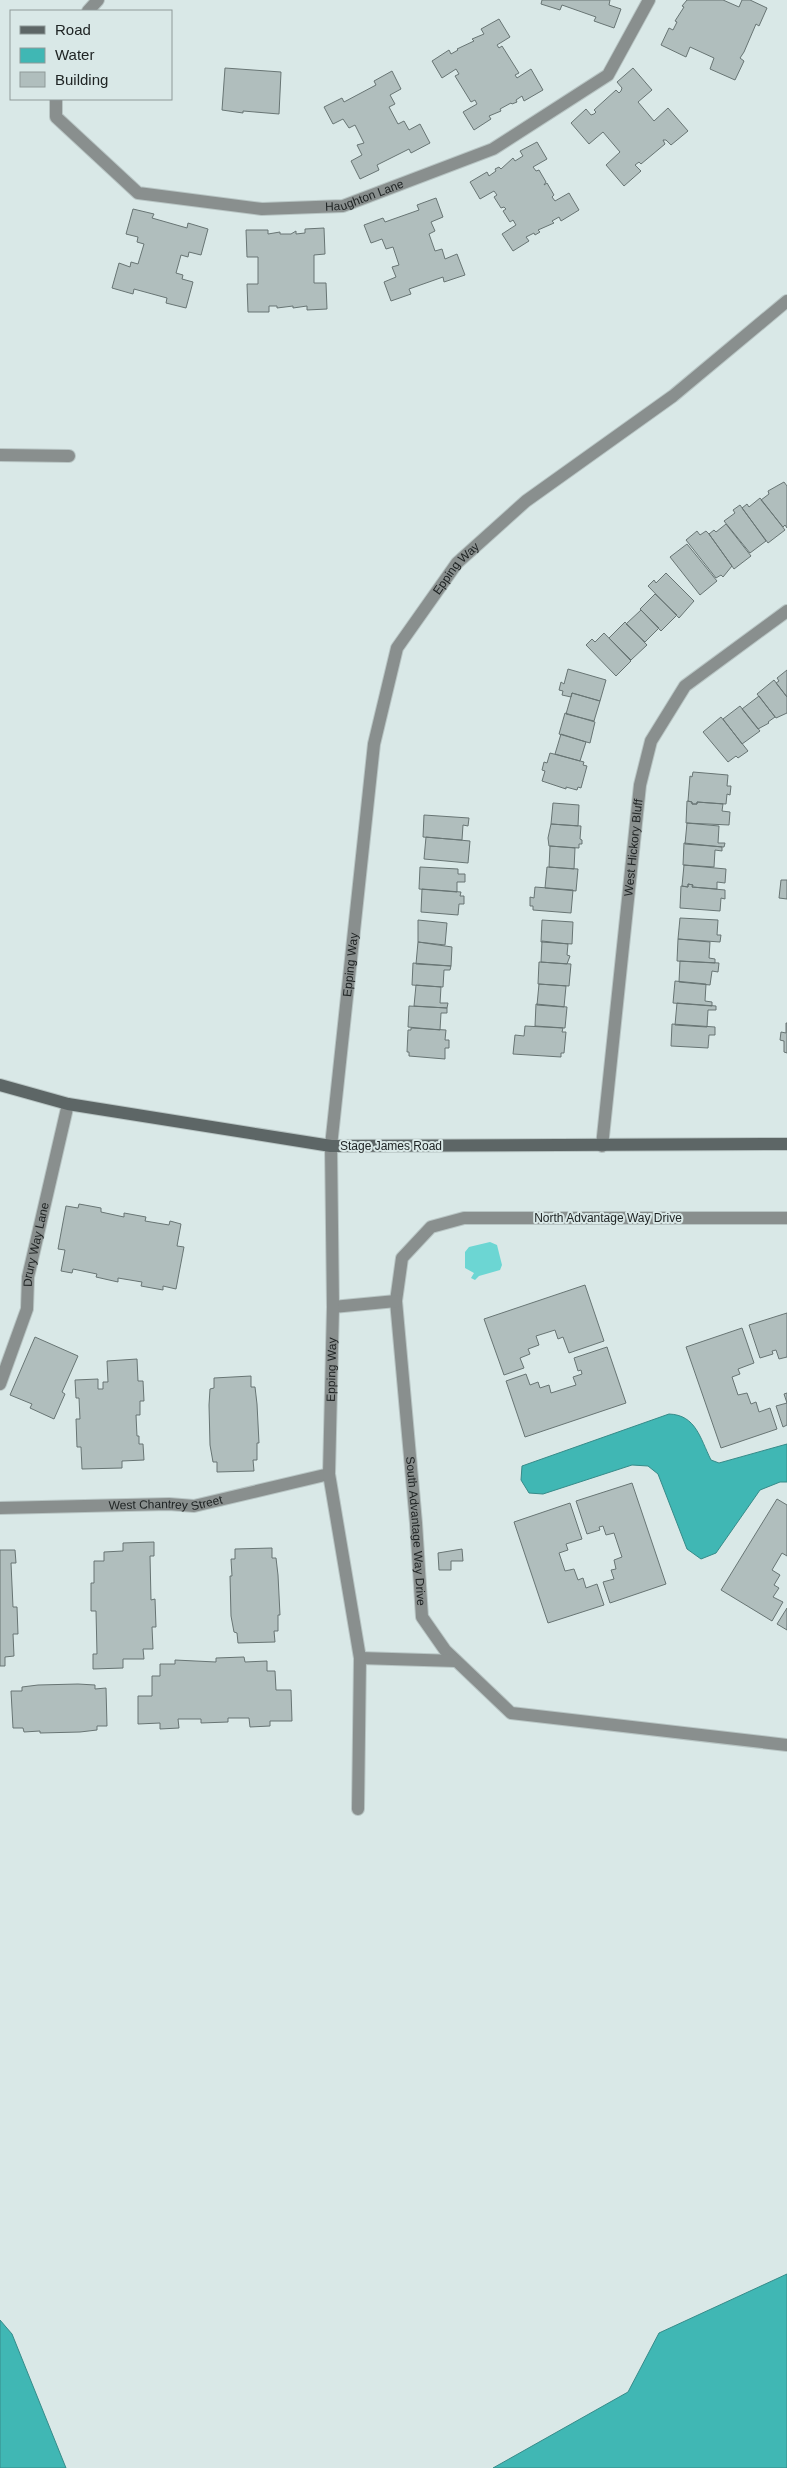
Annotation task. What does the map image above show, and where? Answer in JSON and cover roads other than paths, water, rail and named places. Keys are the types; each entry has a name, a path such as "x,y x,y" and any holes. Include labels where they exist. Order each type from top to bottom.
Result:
{"main road":[{"name":"Stage James Road","path":"0,1085 68,1104 331,1146 787,1144"}],"street":[{"path":"89,10 98,0"},
{"name":"Haughton Lane","path":"56,100 56,117 138,193 262,210 343,206 493,149 608,75 649,0"},
{"name":"Epping Way","path":"358,1809 360,1658 329,1474 333,1307 331,1146 374,744 397,648 457,563 526,501 673,396 787,301"},
{"path":"0,454 69,456"},
{"name":"West Hickory Bluff","path":"602,1146 640,785 651,741 685,686 787,611"},
{"name":"Drury Way Lane","path":"0,1384 27,1310 28,1277 68,1104"},
{"name":"North Advantage Way Drive","path":"431,1227 464,1218 787,1218"},
{"name":"South Advantage Way Drive","path":"431,1227 402,1258 396,1301 416,1523 422,1617 445,1650 511,1713 787,1745"},
{"path":"333,1307 396,1301"},
{"name":"West Chantrey Street","path":"0,1508 169,1504 194,1506 329,1474"},
{"path":"360,1658 456,1661"}],"water":[{"path":"669,1414 678,1415 691,1423 700,1436 711,1460 719,1463 787,1444 787,1482 780,1482 760,1490 716,1553 701,1559 687,1549 658,1474 648,1466 632,1465 543,1494 529,1493 521,1480 522,1466"},
{"path":"787,2274 787,2468 493,2468 628,2392 659,2333"},
{"path":"0,2320 12,2334 66,2468 0,2468"}]}
